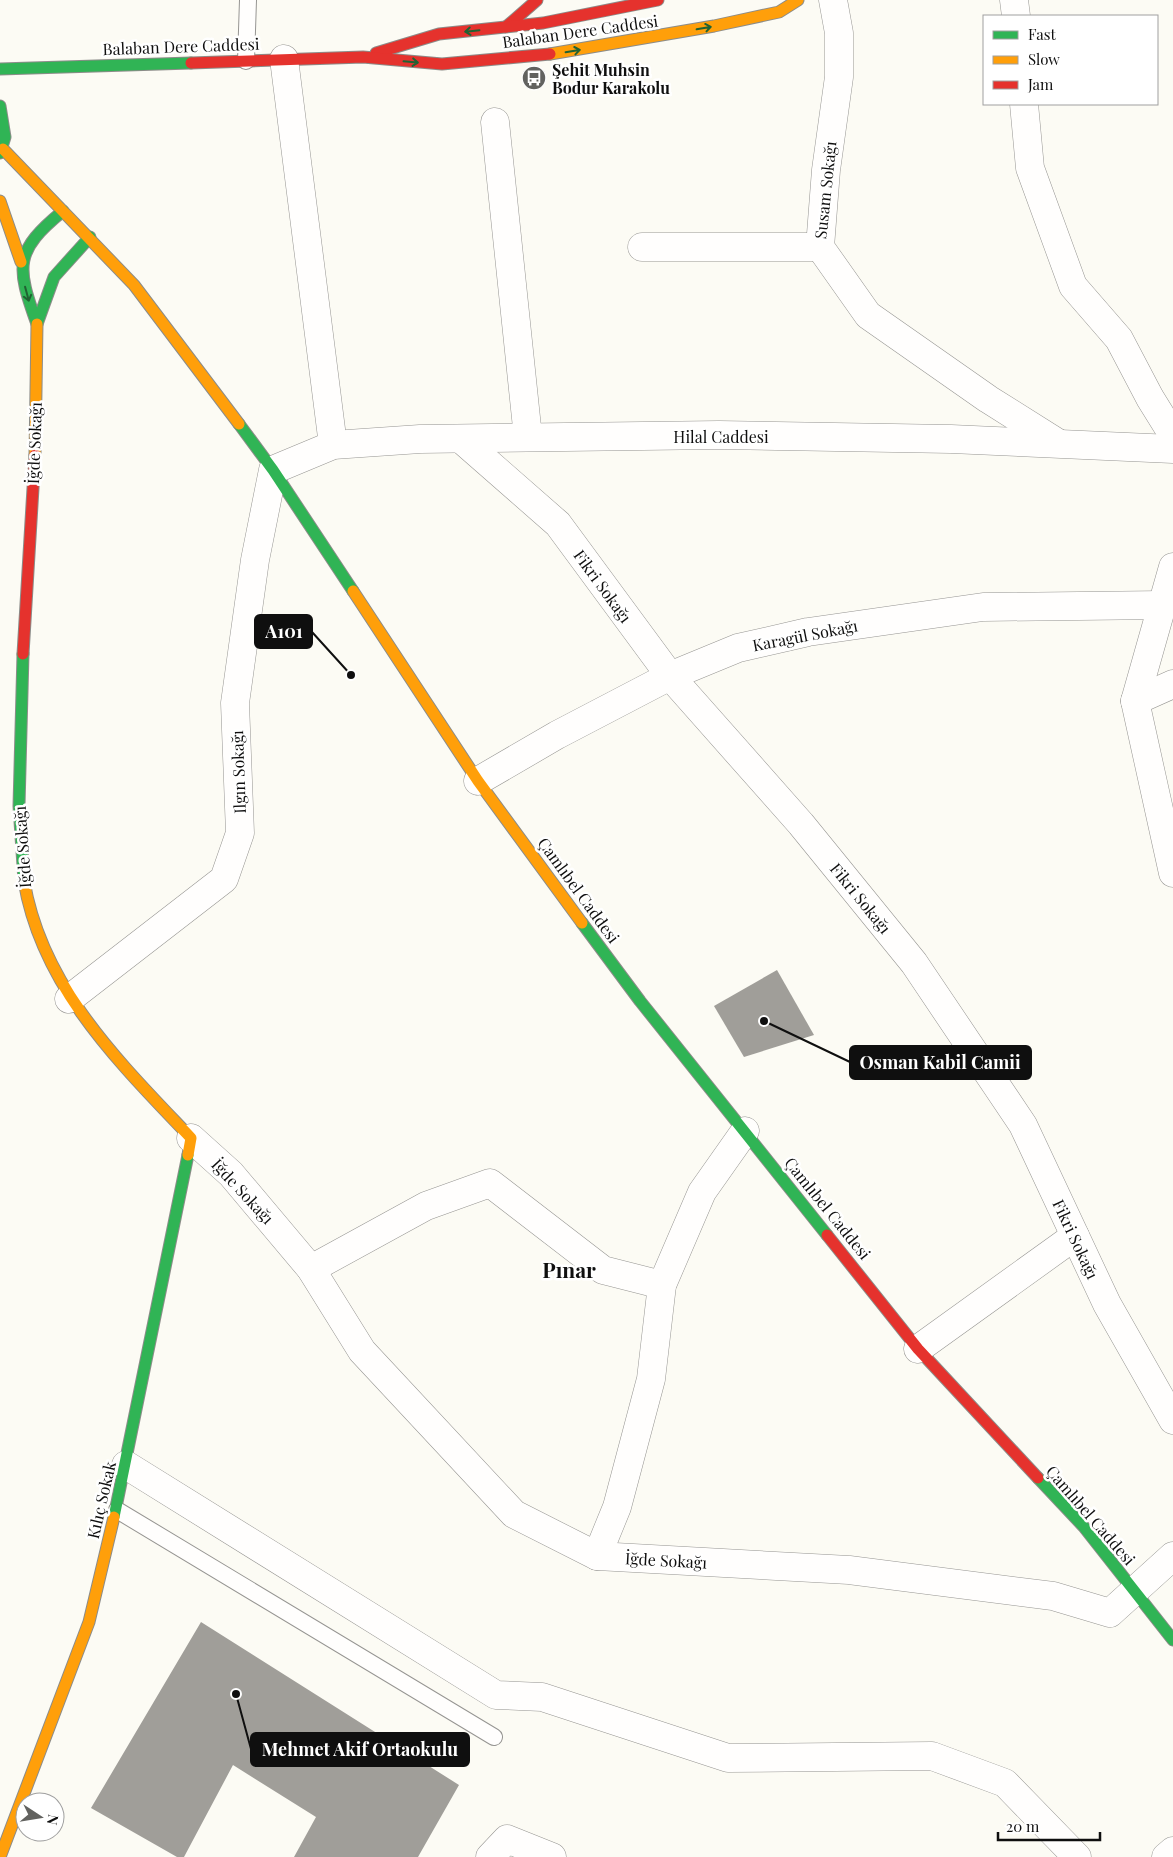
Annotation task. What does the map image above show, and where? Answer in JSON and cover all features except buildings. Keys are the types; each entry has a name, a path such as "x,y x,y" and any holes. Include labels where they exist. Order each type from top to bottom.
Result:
{"main road":[{"path":"506,27 537,0"},
{"name":"Balaban Dere Caddesi","path":"0,69 362,57 442,64 552,54 626,42 655,32 779,12 798,0"},
{"name":"Balaban Dere Caddesi","path":"362,57 439,34 543,23 620,12 652,3"},
{"path":"620,12 626,42"},
{"path":"0,106 5,126 2,151"},
{"name":"Çamlıbel Caddesi","path":"2,151 64,211 134,285 273,470 478,781 640,1001 918,1348 1084,1526 1173,1640"},
{"path":"0,201 21,262 24,284 36,324"},
{"path":"21,262 25,248 38,230 64,211"},
{"path":"36,324 54,277 90,238"},
{"name":"İğde Sokağı","path":"36,324 36,435 22,640 18,810 23,888 46,955 69,999 102,1042 191,1138"},
{"name":"Kılıç Sokak","path":"0,1857 89,1622 117,1510 191,1138"}],"street":[{"name":"Susam Sokağı","path":"833,0 840,33 839,77 826,170 820,247 868,315 988,399 1059,444"},
{"path":"1014,0 1016,15"},
{"path":"284,59 333,445"},
{"path":"1024,105 1030,168 1072,286 1119,339 1150,398 1173,435"},
{"path":"495,122 528,437"},
{"path":"642,247 820,247"},
{"name":"Hilal Caddesi","path":"273,470 333,445 461,438 718,435 952,439 1173,450"},
{"name":"Fikri Sokağı","path":"461,438 558,524 670,676 801,824 914,963 1023,1125 1107,1304 1173,1420"},
{"name":"Ilgın Sokağı","path":"69,999 224,879 240,832 235,703 255,560 273,470"},
{"path":"1173,567 1135,701 1173,873"},
{"name":"Karagül Sokağı","path":"478,781 557,735 670,676 738,648 808,632 973,608 1163,605"},
{"path":"1135,701 1173,684"},
{"path":"597,1556 617,1507 651,1379 662,1285 702,1192 745,1131"},
{"name":"İğde Sokağı","path":"191,1138 231,1174 312,1269 362,1351 514,1514 597,1556 849,1570 1053,1596 1110,1613 1134,1591"},
{"path":"312,1269 426,1206 490,1183 603,1270 662,1285"},
{"path":"918,1348 1075,1236"},
{"path":"126,1466 496,1695 542,1697 728,1758 932,1756 1005,1783 1077,1857"},
{"path":"1134,1591 1173,1556"},
{"path":"490,1857 507,1839 552,1857"},
{"path":"1166,1857 1173,1851"}],"lane":[{"path":"246,61 248,0"},
{"path":"117,1510 494,1737"}],"traffic: fast":[{"path":"0,69 191,63"},
{"path":"0,106 5,137 0,153"},
{"path":"63,211 35,237 24,261 25,288 37,324 54,277 90,237"},
{"path":"239,424 273,470 353,591"},
{"path":"23,654 19,806 24,881"},
{"path":"582,923 640,1001 827,1235"},
{"path":"114,1517 188,1155"},
{"path":"1038,1478 1084,1527 1173,1640"}],"traffic: slow":[{"path":"550,54 714,26 779,12 798,0"},
{"path":"3,149 134,285 239,424"},
{"path":"0,201 21,262"},
{"path":"35,455 37,324"},
{"path":"353,591 478,781 582,923"},
{"path":"24,881 33,920 48,956 66,990 112,1052 191,1138 188,1155"},
{"path":"0,1857 89,1622 114,1517"}],"traffic: jam":[{"path":"506,27 537,0"},
{"path":"376,53 439,34 543,23 658,0"},
{"path":"191,63 363,57 442,64 550,54"},
{"path":"23,654 35,455"},
{"path":"827,1235 918,1349 1038,1478"}],"place":[{"name":"Şehit Muhsin Bodur Karakolu","path":"534,78"},
{"name":"A101","path":"351,675"},
{"name":"Osman Kabil Camii","path":"764,1021"},
{"name":"Mehmet Akif Ortaokulu","path":"236,1694"}],"district":[{"name":"Pınar","path":"569,1269"}]}
